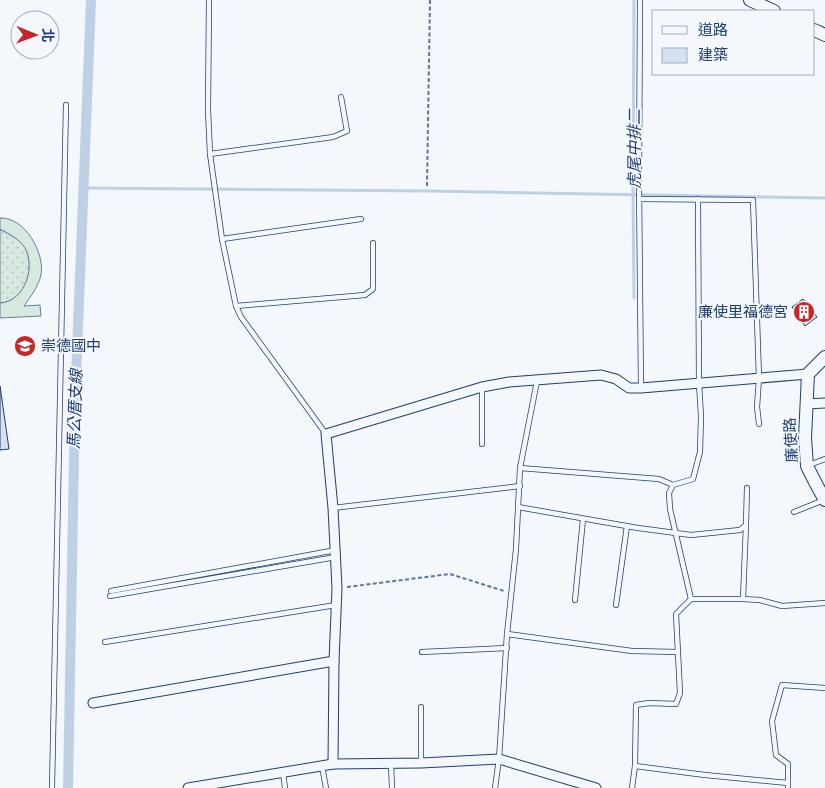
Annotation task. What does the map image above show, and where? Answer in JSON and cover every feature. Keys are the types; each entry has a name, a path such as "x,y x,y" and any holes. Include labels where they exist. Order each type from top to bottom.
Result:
{"street":[{"path":"750,0 772,10"},
{"path":"333,764 337,588 333,508 326,434 482,387 509,382 601,375 616,379 629,388 641,388 808,374 825,357"},
{"name":"廉使路","path":"808,374 805,438 807,466 825,500"},
{"path":"806,404 825,403"},
{"path":"92,703 334,661"},
{"path":"190,788 333,764 421,763 499,758 565,780 596,788"}],"lane":[{"path":"209,0 208,110 210,154 222,239 236,306 241,317 326,434"},
{"path":"640,0 639,199 641,388"},
{"path":"210,154 333,137 347,131 341,98"},
{"path":"52,788 66,105"},
{"path":"639,199 752,200 759,424"},
{"path":"520,468 659,479 673,485 693,479 700,452 698,199"},
{"path":"222,239 361,219"},
{"path":"236,306 365,295 373,289 373,243"},
{"path":"495,788 499,758 507,634 516,549 520,468 537,379"},
{"path":"482,387 482,444"},
{"path":"807,466 825,459"},
{"path":"673,485 669,493 670,509 691,599"},
{"path":"333,508 520,486"},
{"path":"743,599 747,488"},
{"path":"794,512 825,500"},
{"path":"518,507 675,534 691,535 740,530 746,525"},
{"path":"575,600 584,519"},
{"path":"616,605 627,526"},
{"path":"111,593 336,554"},
{"path":"632,788 635,766 636,705 676,704 680,694 676,614 691,599 760,600 782,606 825,603"},
{"path":"105,642 336,605"},
{"path":"507,634 632,651 678,652"},
{"path":"422,652 507,648"},
{"path":"635,766 788,786 788,764 776,755 772,721 782,685 825,688"},
{"path":"421,707 421,763"},
{"path":"391,763 392,788"},
{"path":"322,766 326,788"},
{"path":"283,772 286,788"}],"path":[{"path":"427,186 430,0"},
{"path":"337,588 450,574 511,593"}],"shaded area":[{"path":"0,218 18,223 36,247 40,257 41,275 24,306 40,305 41,316 0,318 0,303 9,301 23,289 27,280 29,261 27,252 22,244 0,230"},
{"path":"0,230 22,243 27,251 29,270 23,289 17,296 9,301 0,303"}],"building":[{"name":"廉使里福德宮","path":"803,299 817,317 805,326 792,307"},
{"path":"0,386 9,449 0,450"}],"waterway":[{"name":"馬公厝支線","path":"68,788 75,402 91,0"},
{"name":"虎尾中排二","path":"634,0 634,298"},
{"path":"84,188 430,191 825,198"}],"place":[{"name":"廉使里福德宮","path":"804,312"},
{"name":"崇德國中","path":"25,346"}]}
